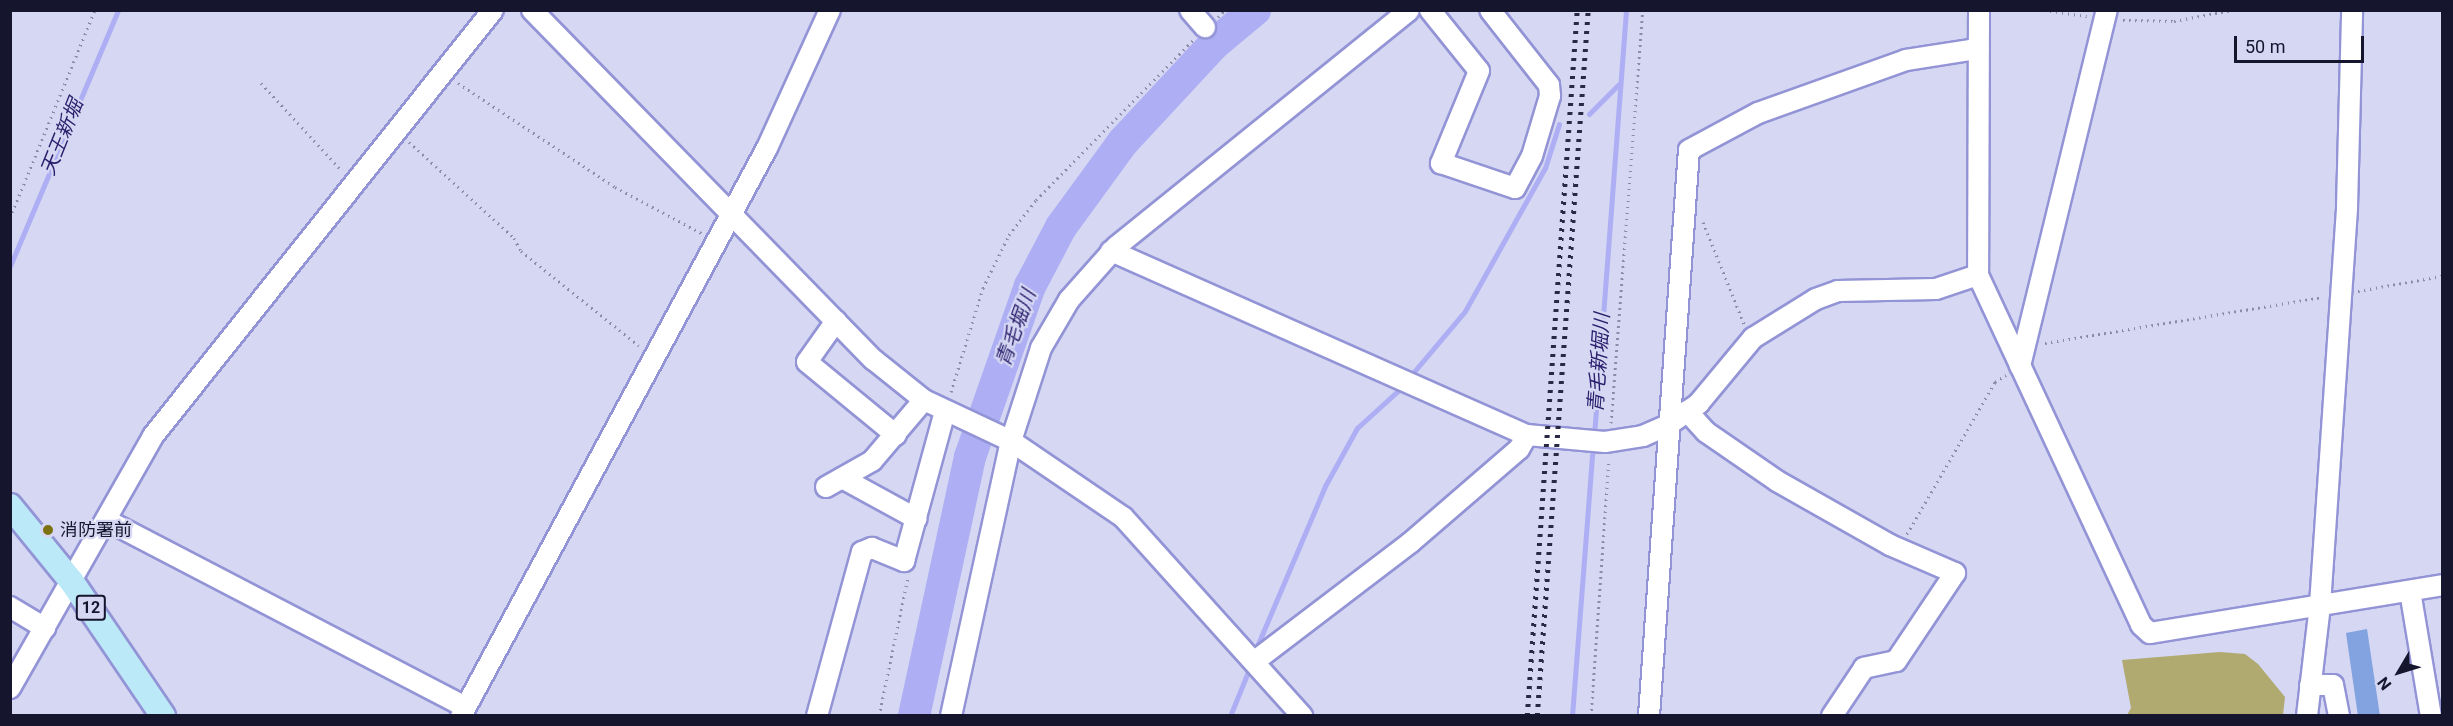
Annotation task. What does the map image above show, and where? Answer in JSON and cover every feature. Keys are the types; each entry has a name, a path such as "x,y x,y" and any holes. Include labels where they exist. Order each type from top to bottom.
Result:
{"main road":[{"name":"12","path":"10,506 72,582 163,716"}],"street":[{"path":"14,675 72,582 153,436 493,10"},
{"path":"531,10 836,321 924,400 1005,438 1144,535 1302,716"},
{"path":"108,520 463,711 732,215 830,10"},
{"path":"1190,10 1206,27"},
{"path":"951,716 1005,438 1041,348 1069,300 1111,251 1410,10"},
{"path":"1430,10 1479,71 1441,163 1515,188 1532,156 1550,96 1549,85 1490,10"},
{"path":"1979,10 1977,49 1982,114 1978,275 2141,625 2150,633 2442,585"},
{"path":"2307,716 2320,604 2341,294 2352,10"},
{"path":"2020,366 2107,15"},
{"path":"1649,716 1689,150 1758,113 1906,60 1977,49"},
{"path":"1111,251 1527,435 1609,443 1668,425 1687,411 1753,338 1838,291 1936,289 1978,275"},
{"path":"836,321 807,362 890,442"},
{"path":"917,519 834,483 890,442 924,400"},
{"path":"1687,411 1706,432 1777,481 1899,549 1955,573 1896,661 1864,668 1832,716"},
{"path":"817,716 861,552 872,548 904,561 952,414"},
{"path":"1255,661 1410,543 1520,449 1527,435"},
{"path":"2410,591 2431,716"},
{"path":"10,607 45,628"},
{"path":"2310,685 2333,685 2339,716"}],"path":[{"path":"10,218 95,10"},
{"path":"1591,716 1609,443 1643,10"},
{"path":"2044,10 2174,21 2232,10"},
{"path":"952,414 983,288 1009,235 1036,200 1206,27"},
{"path":"444,73 615,187 717,242"},
{"path":"261,83 354,185"},
{"path":"397,131 513,238 521,251 654,358"},
{"path":"1685,201 1712,237 1753,338"},
{"path":"2025,346 2442,276"},
{"path":"1899,549 1995,382 2020,366"},
{"path":"879,716 909,572 904,561"}],"shaded area":[{"path":"2220,652 2245,654 2258,664 2285,697 2283,715 2127,715 2131,708 2122,660"}],"building":[{"path":"2367,629 2380,716 2358,716 2346,633"}],"waterway":[{"name":"天王新堀","path":"10,266 118,10"},
{"name":"青毛堀川","path":"914,716 970,457 1030,286 1061,227 1123,142 1213,45 1255,10"},
{"name":"青毛新堀川","path":"1594,436 1626,10"},
{"path":"1589,114 1619,84"},
{"path":"1412,374 1465,311 1545,168 1559,124"},
{"path":"1258,644 1325,486 1357,428 1401,388"},
{"name":"青毛新堀川","path":"1572,716 1593,445"},
{"path":"1230,716 1248,672"}],"railway":[{"path":"1527,716 1577,10"},
{"path":"1537,716 1588,10"}],"place":[{"name":"消防署前","path":"48,530"}]}
